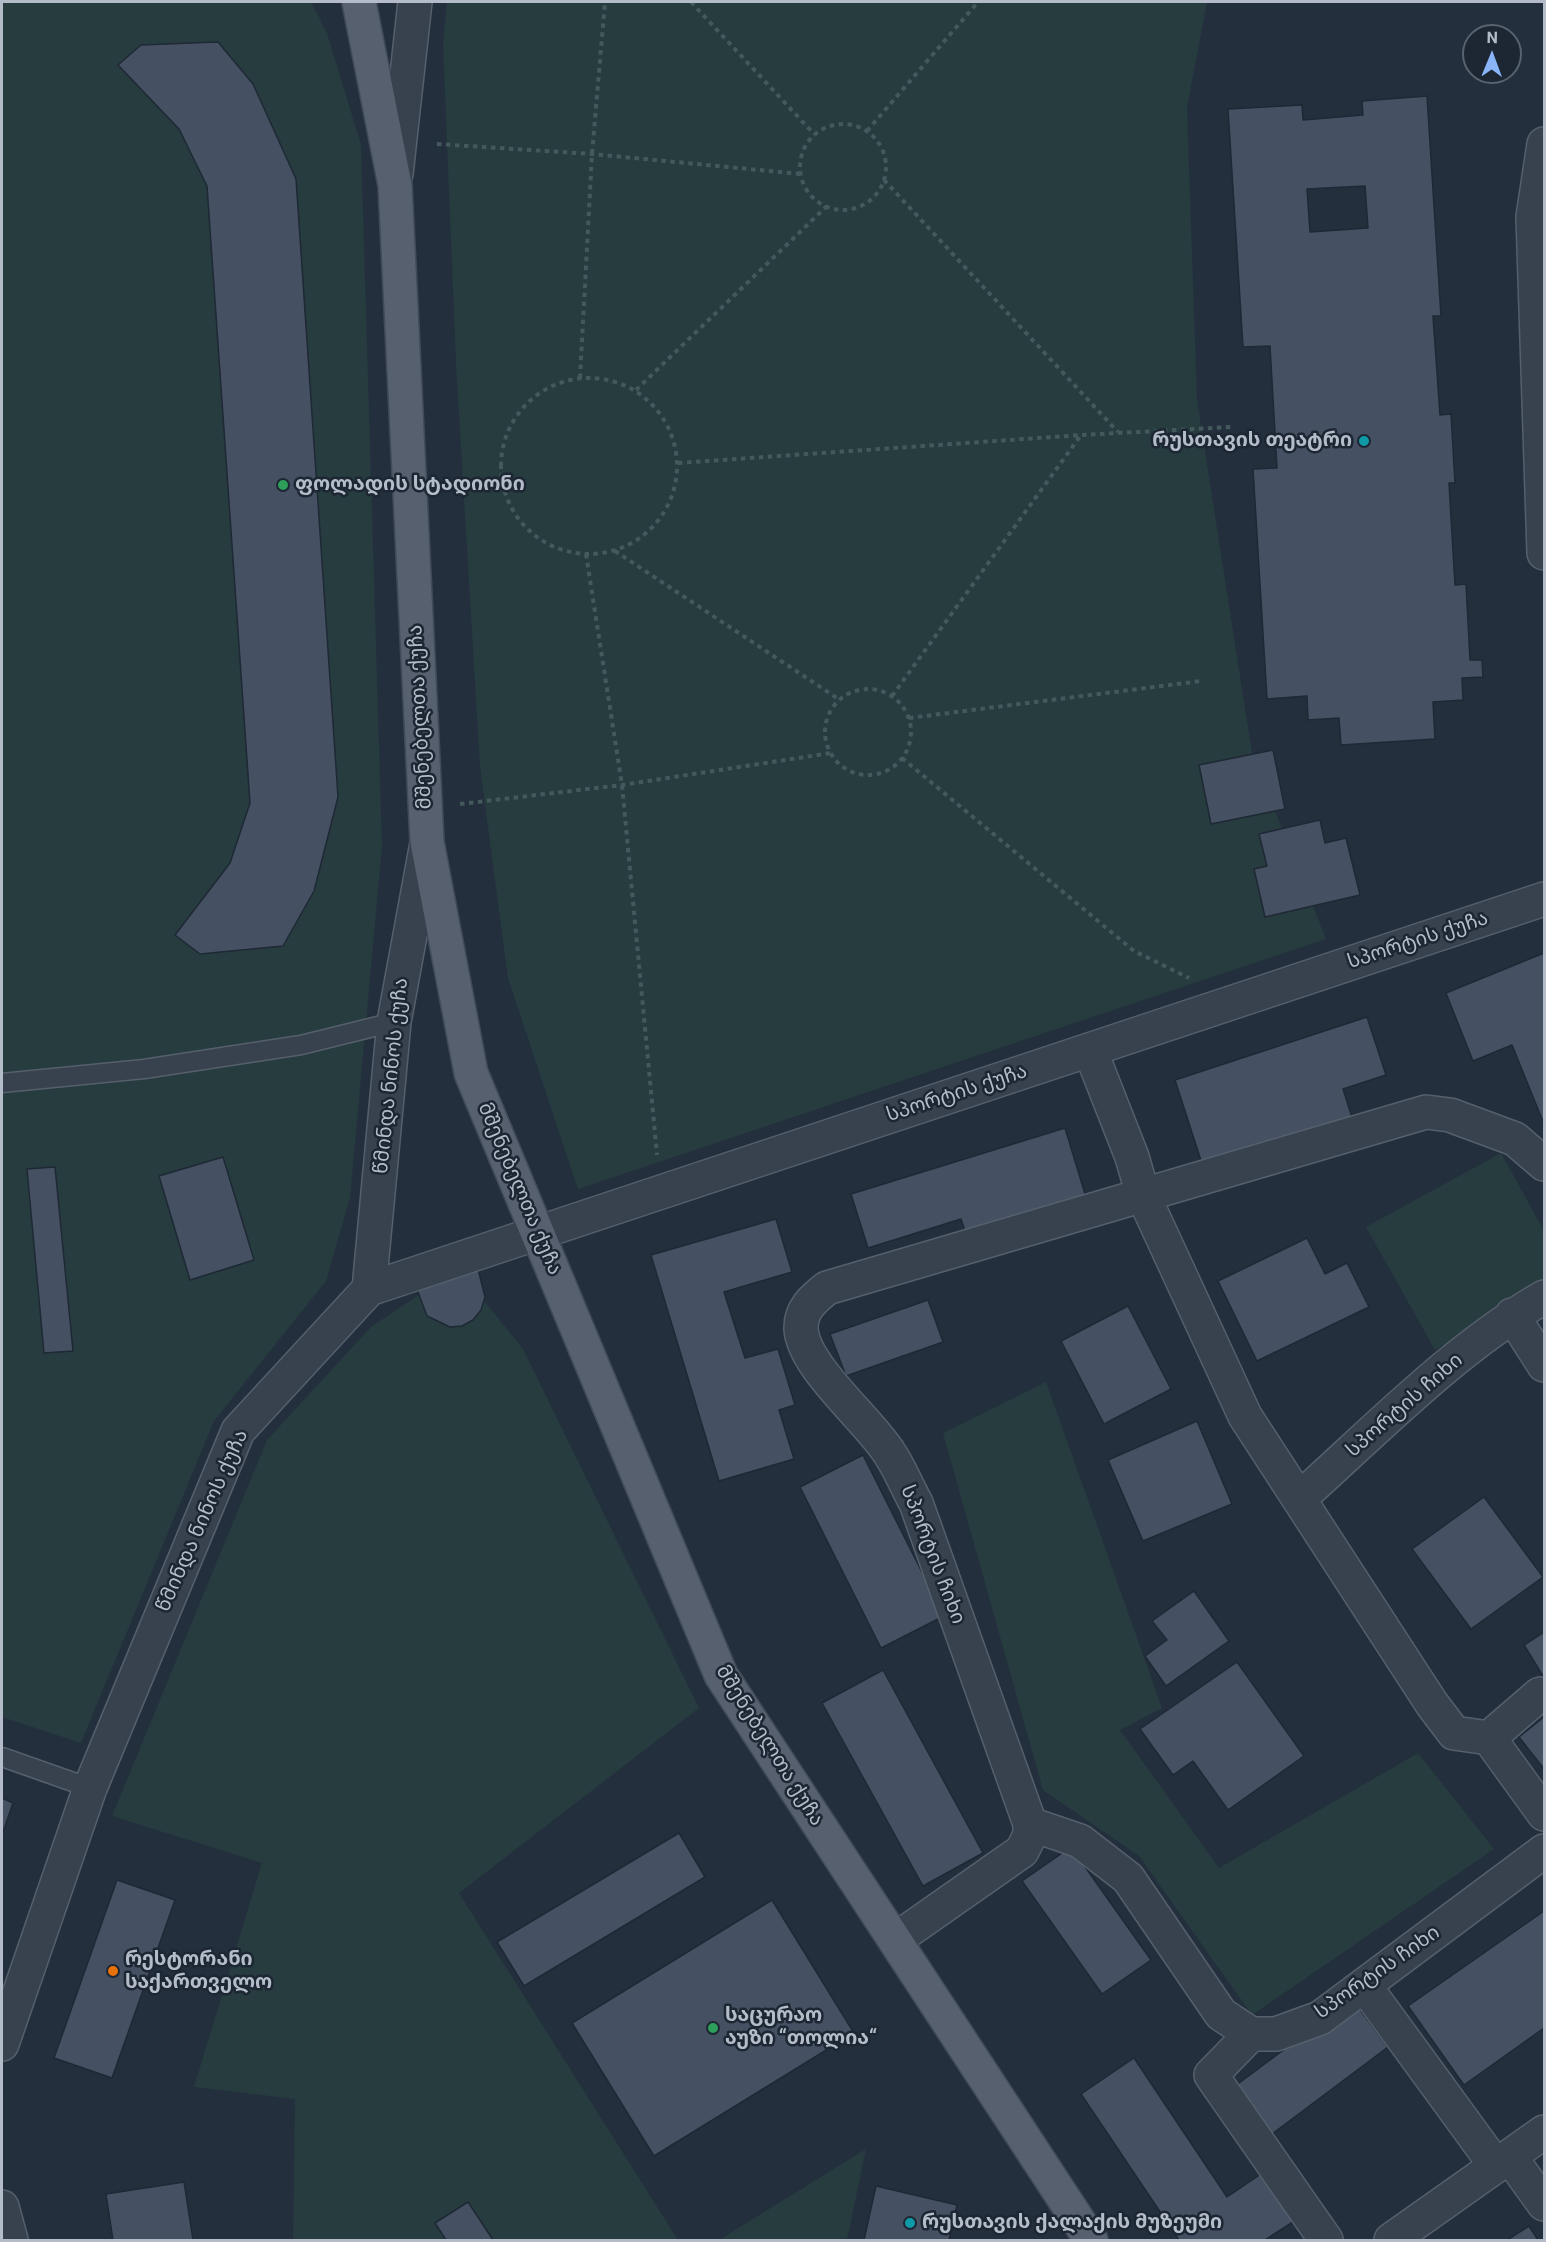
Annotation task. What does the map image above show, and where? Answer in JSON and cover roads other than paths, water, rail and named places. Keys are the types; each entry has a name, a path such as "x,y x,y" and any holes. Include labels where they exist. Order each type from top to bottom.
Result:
{"main road":[{"path":"358,2 395,185"},
{"name":"მშენებელთა ქუჩა","path":"395,185 427,842 471,1073 721,1676 1091,2241"}],"street":[{"name":"მშენებელთა ქუჩა","path":"395,185 415,2"},
{"path":"1545,144 1533,217 1545,553"},
{"name":"წმინდა ნინოს ქუჩა","path":"2,2044 90,1788 238,1431 369,1289 394,1022 427,842"},
{"name":"სპორტის ქუჩა","path":"369,1289 1545,899"},
{"path":"1090,1050 1132,1157 1143,1195 1245,1416 1454,1733 1489,1738 1545,1814"},
{"name":"სპორტის ჩიხი","path":"1030,1824 916,1503 890,1453 809,1356 801,1329 803,1315 810,1302 827,1288 1426,1112 1450,1115 1515,1139 1545,1164"},
{"name":"სპორტის ჩიხი","path":"1299,1499 1422,1388 1512,1315 1545,1297"},
{"path":"1512,1315 1545,1365"},
{"path":"1489,1738 1540,1694 1545,1696"},
{"path":"894,1940 1022,1851 1030,1835 1030,1824 1080,1841 1128,1878 1221,2014 1251,2034 1211,2076 1326,2241"},
{"name":"სპორტის ჩიხი","path":"1251,2034 1276,2034 1320,2018 1545,1851"},
{"path":"1364,1985 1503,2161 1545,2204"},
{"path":"1391,2241 1545,2132"},
{"path":"2,2207 11,2241"}],"lane":[{"path":"2,1083 144,1069 301,1045 394,1022"},
{"path":"2,1757 90,1788"}],"place":[{"name":"რუსთავის თეატრი","path":"1364,441"},
{"name":"ფოლადის სტადიონი","path":"283,485"},
{"name":"რესტორანი საქართველო","path":"113,1971"},
{"name":"საცურაო აუზი “თოლია“","path":"713,2028"},
{"name":"რუსთავის ქალაქის მუზეუმი","path":"910,2223"}]}
